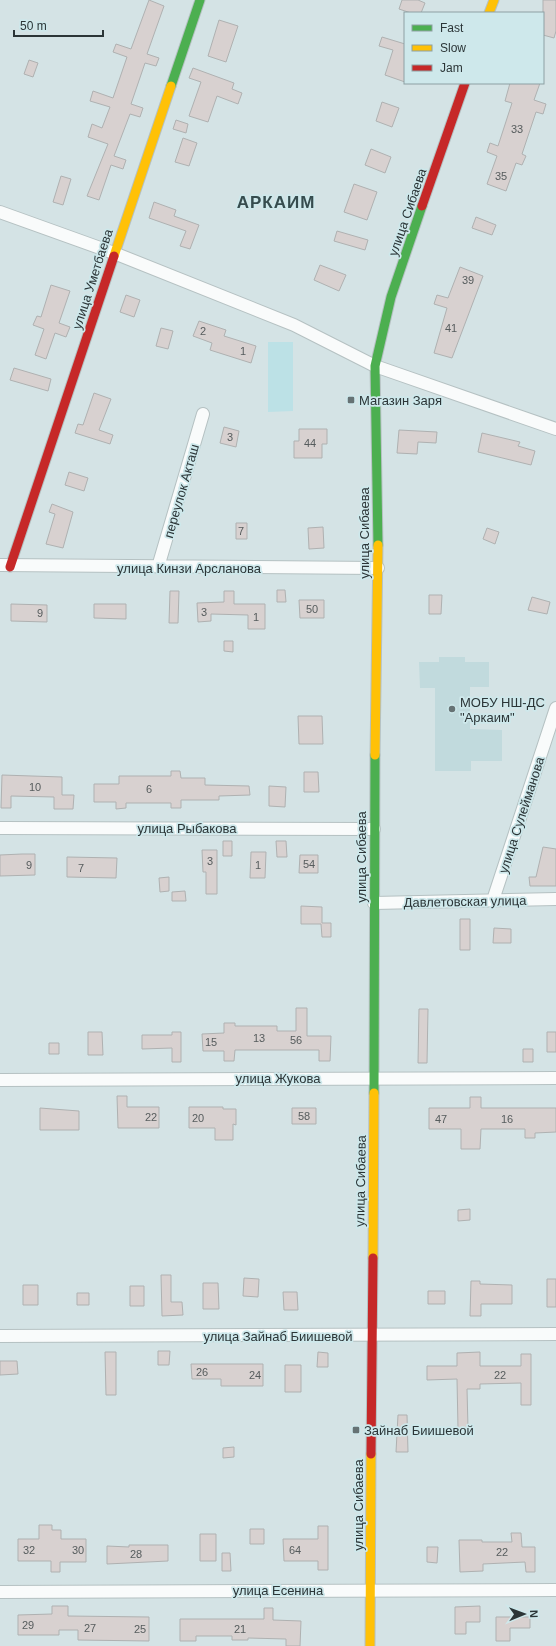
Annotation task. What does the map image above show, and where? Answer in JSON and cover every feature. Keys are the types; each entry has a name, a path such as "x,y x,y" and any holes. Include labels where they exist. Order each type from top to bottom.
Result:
{"main road":[{"name":"улица Уметбаева","path":"5,566 200,0"},
{"path":"489,12 494,0"},
{"name":"улица Сибаева","path":"370,1646 374,1078 374,829 378,568 375,366 391,297 465,84"}],"street":[{"path":"0,212 114,253 294,325 375,366 556,429"},
{"name":"переулок Акташ","path":"158,567 203,414"},
{"name":"улица Кинзи Арсланова","path":"5,566 378,568"},
{"name":"улица Сулейманова","path":"493,900 556,708"},
{"name":"улица Рыбакова","path":"0,828 374,829"},
{"name":"Давлетовская улица","path":"374,902 556,899"},
{"name":"улица Жукова","path":"0,1080 556,1078"},
{"name":"улица Зайнаб Биишевой","path":"0,1336 372,1336 556,1334"},
{"name":"улица Есенина","path":"0,1592 556,1590"}],"shaded area":[{"path":"268,342 293,342 293,411 268,412"},
{"name":"МОБУ НШ-ДС \"Аркаим\"","path":"439,657 465,657 465,662 489,662 489,687 470,687 470,729 502,730 502,761 471,761 471,771 435,771 435,688 420,688 419,662 439,662"}],"building":[{"path":"149,0 164,6 147,54 159,58 156,66 145,63 131,104 143,108 140,117 130,114 114,156 126,160 123,169 111,165 99,200 87,196 108,144 88,137 92,124 102,128 110,107 90,101 93,91 113,98 127,57 113,52 116,44 131,49"},
{"path":"402,0 418,0 425,3 421,12 408,12 399,9"},
{"path":"543,0 556,0 556,31 554,38 544,35"},
{"path":"219,20 238,26 226,62 208,56"},
{"path":"382,37 404,44 404,82 385,75 393,50 379,46"},
{"path":"29,60 38,63 33,77 24,74"},
{"path":"193,68 234,83 232,89 242,93 238,104 217,96 208,122 189,116 201,82 189,78"},
{"path":"510,84 540,84 534,100 546,104 543,114 536,112 522,154 526,156 522,165 516,163 506,191 487,184 497,156 487,152 490,143 498,146 512,103 505,101"},
{"path":"382,102 399,108 392,127 376,121"},
{"path":"176,120 188,124 186,133 173,129"},
{"path":"183,138 197,143 189,166 175,162"},
{"path":"371,149 391,157 385,173 365,165"},
{"path":"61,176 71,179 63,205 53,202"},
{"path":"354,184 377,192 367,220 344,212"},
{"path":"154,202 176,210 174,216 199,225 190,249 180,246 186,231 149,218"},
{"path":"476,217 496,225 492,235 472,228"},
{"path":"337,231 368,240 365,250 334,241"},
{"path":"320,265 346,275 339,291 314,280"},
{"path":"460,267 483,276 452,358 434,353 447,308 434,304 437,295 448,298"},
{"path":"51,285 70,291 59,323 70,327 66,337 55,333 46,359 35,355 44,329 33,325 37,316 41,317"},
{"path":"126,295 140,300 134,317 120,312"},
{"path":"199,321 226,330 224,336 256,346 251,363 210,350 212,343 193,336"},
{"path":"161,328 173,331 168,349 156,346"},
{"path":"14,368 51,379 48,391 10,380"},
{"path":"94,393 111,399 99,430 113,435 110,444 75,433 78,424 83,425"},
{"path":"224,427 239,431 236,447 220,443"},
{"path":"299,429 327,429 327,444 322,444 322,458 294,458 294,441 299,441"},
{"path":"399,430 437,432 436,443 418,442 417,454 397,453"},
{"path":"482,433 520,442 518,446 535,451 531,465 478,452"},
{"path":"69,472 88,478 84,491 65,485"},
{"path":"52,504 73,512 63,548 46,544 55,514 49,512"},
{"path":"236,523 247,523 247,539 236,539"},
{"path":"323,527 324,548 309,549 308,528"},
{"path":"487,528 499,532 495,544 483,539"},
{"path":"277,590 285,590 286,602 277,602"},
{"path":"170,591 179,591 178,623 169,623"},
{"path":"224,591 234,591 234,604 265,604 265,629 248,629 248,615 211,614 211,621 198,622 197,603 224,602"},
{"path":"429,595 442,595 441,614 429,614"},
{"path":"532,597 550,602 547,614 528,610"},
{"path":"299,600 324,600 324,618 300,618"},
{"path":"11,604 47,605 47,622 11,621"},
{"path":"94,604 126,604 126,619 94,618"},
{"path":"224,641 233,641 233,652 224,651"},
{"path":"298,716 322,716 323,744 299,744"},
{"path":"171,771 180,771 181,778 205,778 205,785 249,786 250,795 219,796 219,800 181,800 181,808 171,808 171,803 126,803 126,808 116,809 116,802 94,802 94,784 119,784 119,776 171,776"},
{"path":"304,772 318,772 319,792 304,792"},
{"path":"2,775 62,777 62,795 74,795 73,809 54,809 54,797 11,796 11,808 1,808"},
{"path":"269,786 286,787 285,807 269,806"},
{"path":"223,841 232,841 232,856 223,856"},
{"path":"276,841 286,841 287,857 277,857"},
{"path":"543,847 556,849 556,886 530,886 529,877 536,877"},
{"path":"202,850 217,850 217,894 206,894 206,872 203,872"},
{"path":"251,852 266,852 265,878 250,878"},
{"path":"35,854 35,875 0,876 0,855"},
{"path":"300,855 318,855 318,873 299,873"},
{"path":"67,857 117,858 116,878 67,877"},
{"path":"169,877 169,891 160,892 159,878"},
{"path":"185,891 186,901 172,901 172,892"},
{"path":"301,906 322,907 322,923 331,923 331,937 322,937 321,924 301,924"},
{"path":"460,919 470,919 470,950 460,950"},
{"path":"494,928 511,929 511,943 493,943"},
{"path":"296,1008 307,1008 307,1036 331,1036 330,1061 319,1061 319,1050 235,1050 234,1061 224,1061 224,1051 203,1051 202,1034 224,1033 224,1023 235,1023 235,1026 277,1026 277,1031 296,1031"},
{"path":"419,1009 428,1009 427,1063 418,1063"},
{"path":"88,1032 102,1032 103,1055 88,1055"},
{"path":"172,1032 181,1032 181,1062 172,1062 172,1048 142,1049 142,1035 172,1035"},
{"path":"547,1032 556,1032 556,1052 547,1052"},
{"path":"49,1043 59,1043 59,1054 49,1054"},
{"path":"523,1049 533,1049 533,1062 523,1062"},
{"path":"117,1096 127,1096 127,1107 159,1107 159,1128 118,1128"},
{"path":"470,1097 481,1097 481,1108 556,1108 556,1132 535,1133 535,1138 525,1138 525,1129 481,1129 480,1149 461,1149 461,1129 429,1129 429,1108 470,1108"},
{"path":"189,1107 223,1107 223,1109 236,1109 236,1125 233,1124 233,1140 215,1140 215,1128 189,1128"},
{"path":"40,1108 79,1111 79,1130 40,1130"},
{"path":"292,1108 316,1108 316,1124 292,1124"},
{"path":"470,1209 470,1220 458,1221 458,1210"},
{"path":"161,1275 171,1275 171,1302 182,1302 183,1315 162,1316"},
{"path":"244,1278 259,1279 258,1297 243,1296"},
{"path":"547,1279 556,1279 556,1307 547,1307"},
{"path":"471,1281 480,1281 480,1284 512,1285 512,1304 481,1304 481,1316 470,1316"},
{"path":"203,1283 218,1283 219,1309 203,1309"},
{"path":"23,1285 38,1285 38,1305 23,1305"},
{"path":"130,1286 144,1286 144,1306 130,1306"},
{"path":"428,1291 445,1291 445,1304 428,1304"},
{"path":"283,1292 297,1292 298,1310 284,1310"},
{"path":"77,1293 89,1293 89,1305 77,1305"},
{"path":"158,1351 170,1351 169,1365 158,1365"},
{"path":"105,1352 116,1352 116,1395 106,1395"},
{"path":"318,1352 328,1353 328,1367 317,1367"},
{"path":"480,1352 480,1366 521,1366 521,1354 531,1354 531,1405 521,1405 521,1383 480,1384 480,1389 467,1389 468,1428 458,1428 457,1379 427,1380 427,1366 457,1366 457,1353"},
{"path":"0,1361 17,1361 18,1374 0,1375"},
{"path":"191,1364 263,1364 263,1386 221,1386 221,1379 192,1379"},
{"path":"285,1365 301,1365 301,1392 285,1392"},
{"path":"398,1415 407,1415 408,1452 396,1452"},
{"path":"234,1447 234,1457 223,1458 223,1448"},
{"path":"39,1525 52,1525 52,1530 61,1530 61,1539 86,1539 86,1562 60,1562 60,1572 51,1572 51,1561 18,1561 18,1539 39,1539"},
{"path":"318,1526 328,1526 328,1570 318,1570 318,1561 284,1561 283,1539 318,1539"},
{"path":"250,1529 264,1529 264,1544 250,1544"},
{"path":"511,1533 521,1533 522,1547 535,1547 535,1572 526,1572 525,1562 483,1564 483,1571 460,1572 459,1540 512,1542"},
{"path":"200,1534 216,1534 216,1561 200,1561"},
{"path":"129,1545 168,1545 168,1561 107,1564 107,1546 129,1547"},
{"path":"427,1547 438,1547 437,1563 427,1562"},
{"path":"222,1553 230,1553 231,1571 222,1571"},
{"path":"52,1606 68,1606 68,1616 149,1617 149,1641 78,1640 78,1630 59,1630 59,1635 18,1635 18,1615 52,1614"},
{"path":"480,1606 480,1622 466,1622 466,1634 455,1634 455,1607"},
{"path":"264,1608 273,1608 273,1620 301,1621 300,1646 286,1646 286,1639 248,1638 248,1640 232,1640 232,1636 196,1636 196,1641 180,1641 180,1619 264,1619"},
{"path":"496,1617 530,1617 530,1628 510,1628 510,1641 496,1641"}],"traffic: fast":[{"path":"171,86 200,0"},
{"path":"378,545 375,366 391,297 422,206"},
{"path":"374,1093 375,755"}],"traffic: slow":[{"path":"489,12 494,0"},
{"path":"114,256 171,86"},
{"path":"375,755 378,545"},
{"path":"373,1258 374,1093"},
{"path":"370,1646 371,1454"}],"traffic: jam":[{"path":"422,206 465,84"},
{"path":"10,567 114,256"},
{"path":"371,1454 373,1258"}],"place":[{"name":"Магазин Заря","path":"351,400"},
{"name":"МОБУ НШ-ДС \"Аркаим\"","path":"452,709"},
{"name":"Зайнаб Биишевой","path":"356,1430"}],"district":[{"name":"АРКАИМ","path":"276,202"}]}
